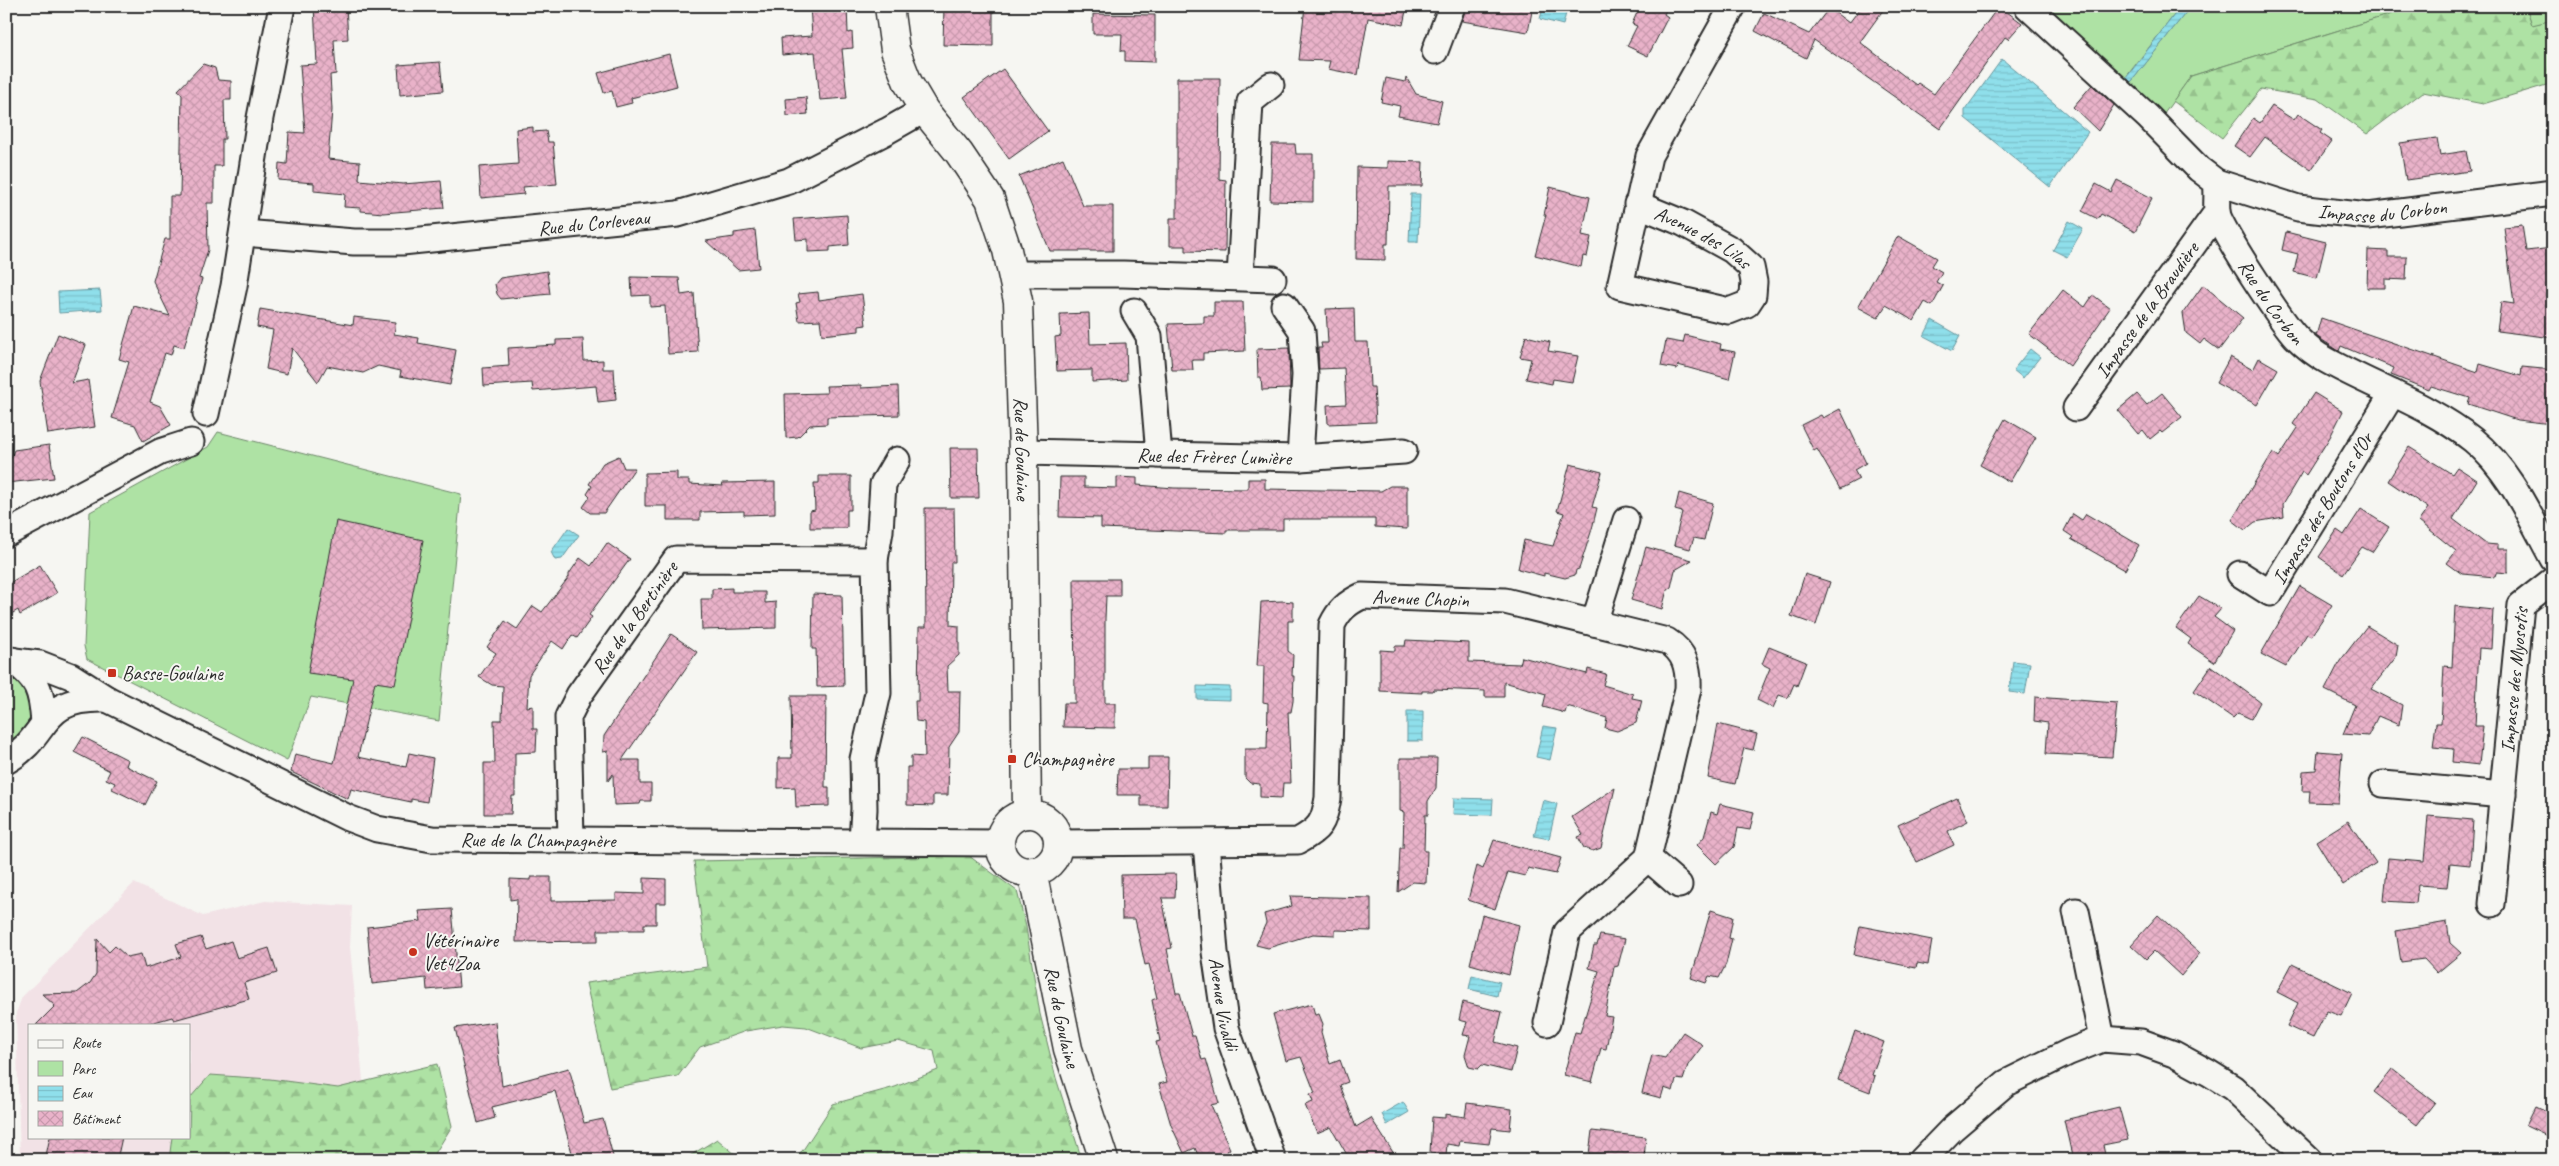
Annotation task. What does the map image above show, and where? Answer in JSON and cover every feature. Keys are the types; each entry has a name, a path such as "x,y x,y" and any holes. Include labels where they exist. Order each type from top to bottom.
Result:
{"street":[{"path":"206,414 219,362 243,232 260,118 282,6"},
{"name":"Rue de Goulaine","path":"889,6 900,66 924,110 959,153 990,199 1005,242 1012,274 1018,311 1023,452 1027,814"},
{"path":"1436,51 1452,6"},
{"name":"Avenue des Lilas","path":"1637,204 1710,236 1732,250 1751,266 1754,282 1753,295 1747,304 1729,311 1620,286 1637,204 1649,156 1733,6"},
{"path":"2027,6 2148,117 2199,169 2216,182"},
{"path":"1240,277 1250,102 1271,85"},
{"name":"Rue du Corleveau","path":"243,232 354,242 402,242 678,214 789,181 924,110"},
{"name":"Impasse du Corbon","path":"2216,182 2298,208 2332,214 2368,216 2553,193"},
{"name":"Rue du Corbon","path":"2216,182 2219,196 2217,212 2237,249 2296,337 2327,360 2393,393 2456,428 2486,452 2508,481 2553,559"},
{"name":"Impasse de la Braudière","path":"2076,408 2217,212"},
{"path":"1012,274 1273,279"},
{"path":"1284,305 1302,331 1305,375 1300,458"},
{"path":"1134,311 1149,336 1159,455"},
{"name":"Impasse des Boutons d'Or","path":"2240,574 2270,593 2393,393"},
{"path":"6,534 160,452 191,442"},
{"name":"Rue des Frères Lumière","path":"1023,452 1300,458 1404,451"},
{"path":"862,841 864,809 863,759 878,693 875,560 880,531 883,484 897,460"},
{"path":"1594,624 1626,520"},
{"name":"Rue de la Bertinière","path":"571,838 568,717 579,695 676,559 875,560"},
{"name":"Impasse des Myosotis","path":"2492,904 2521,605 2553,580"},
{"name":"Avenue Chopin","path":"1058,843 1298,841 1317,830 1326,816 1328,798 1332,625 1336,615 1348,603 1362,596 1505,601 1667,641 1677,647 1685,661 1688,674 1688,689 1648,858"},
{"name":"Rue de la Champagnère","path":"9,660 56,669 108,699 340,813 377,829 432,839 571,838 999,842"},
{"name":"Rue de la Champagnère","path":"9,660 30,675 37,684 44,723"},
{"name":"Rue de la Champagnère","path":"6,761 22,749 57,708 85,698 108,699"},
{"path":"2383,784 2503,795"},
{"path":"1027,814 1045,819 1052,825 1058,843 1053,859 1040,869 1032,871 1013,867 1006,860 999,842 1005,826 1011,820 1027,814"},
{"name":"Avenue Vivaldi","path":"1206,842 1215,952 1226,1028 1273,1160"},
{"path":"1547,1023 1567,932 1648,858 1679,886"},
{"name":"Rue de Goulaine","path":"1032,871 1068,1049 1104,1160"},
{"path":"2076,911 2102,1039"},
{"path":"1922,1160 1952,1129 2006,1083 2069,1052 2102,1039 2141,1042 2174,1054 2208,1073 2233,1088 2309,1160"}],"shaded area":[{"path":"134,883 203,916 265,901 352,906 350,947 364,1091 261,1160 20,1160 16,1013 22,997"}],"green space":[{"path":"2046,6 2181,6 2126,77 2131,82 2191,6 2417,6 2191,76 2161,118 2118,80"},
{"path":"2417,6 2526,6 2532,25 2553,20 2553,83 2483,104 2423,92 2367,134 2318,99 2261,89 2222,138 2173,101 2191,76"},
{"path":"2526,6 2553,6 2553,20 2532,26"},
{"path":"218,432 461,494 439,721 311,697 287,761 87,659 84,646 90,512 208,447"},
{"path":"6,675 23,687 30,700 31,714 29,724 16,739 12,737"},
{"path":"969,856 1017,891 1026,927 1040,1014 1056,1078 1082,1160 792,1160 803,1150 833,1104 895,1087 938,1070 934,1051 898,1041 861,1048 806,1027 783,1025 746,1031 700,1047 678,1076 610,1088 586,983 707,967 694,861"},
{"path":"437,1064 452,1126 431,1160 169,1160 172,1138 190,1138 190,1098 210,1075 270,1079 338,1088"},
{"path":"717,1139 742,1160 683,1160"}],"water":[{"path":"2181,6 2191,6 2131,82 2126,78"},
{"path":"1543,8 1566,13 1563,25 1540,19"},
{"path":"2002,59 2088,132 2050,187 1965,118 1965,110"},
{"path":"1411,194 1420,194 1418,242 1409,242"},
{"path":"2069,221 2083,229 2067,257 2053,250"},
{"path":"100,290 102,310 59,313 58,292"},
{"path":"1932,320 1960,336 1952,351 1924,336"},
{"path":"2030,349 2040,357 2023,378 2013,370"},
{"path":"568,528 579,535 562,559 555,560 551,552"},
{"path":"2013,661 2030,663 2025,694 2009,692"},
{"path":"1197,686 1230,687 1230,700 1197,699"},
{"path":"1407,711 1423,711 1423,741 1407,741"},
{"path":"1543,726 1557,728 1550,760 1536,757"},
{"path":"1454,798 1493,799 1492,815 1453,814"},
{"path":"1543,800 1557,804 1549,839 1534,836"},
{"path":"1472,975 1500,982 1497,996 1469,989"},
{"path":"1403,1102 1409,1112 1387,1125 1382,1114"}],"building":[{"path":"314,6 346,6 348,39 334,40 336,74 330,75 332,110 328,159 360,162 359,180 403,184 441,181 444,208 383,213 361,211 361,208 344,207 345,194 314,191 314,183 278,180 279,163 287,164 289,132 305,133 300,65 317,64"},
{"path":"810,6 847,6 848,33 852,32 853,48 842,49 847,98 820,100 815,52 782,55 781,38 812,36"},
{"path":"944,6 993,6 993,46 943,45"},
{"path":"1305,6 1407,6 1403,25 1368,18 1358,75 1328,69 1330,61 1299,60"},
{"path":"1466,6 1533,6 1528,32 1462,21"},
{"path":"1640,6 1668,6 1664,14 1668,17 1648,56 1627,46 1637,26 1632,24"},
{"path":"1862,6 1886,6 1860,42 1916,85 1918,83 1934,94 1999,6 2022,23 2008,39 2005,37 1940,129 1814,40 1806,58 1755,31 1764,13 1809,34 1829,8 1849,23"},
{"path":"1093,14 1155,15 1155,62 1125,61 1125,51 1121,51 1122,34 1093,34"},
{"path":"669,54 677,86 631,98 632,103 616,107 612,91 604,93 598,73"},
{"path":"440,62 443,91 400,95 398,65"},
{"path":"203,64 215,68 218,80 231,81 231,100 224,100 225,139 222,139 222,166 214,166 214,203 207,203 208,250 199,278 202,279 184,348 174,345 171,355 165,353 150,402 160,406 171,425 143,441 135,425 112,418 129,362 119,359 134,306 170,316 153,281 165,239 170,239 170,196 180,196 182,95 178,90"},
{"path":"1003,69 1048,131 1009,159 964,97"},
{"path":"1406,77 1416,94 1442,101 1437,123 1398,116 1400,106 1381,102 1386,78 1405,82"},
{"path":"1177,78 1220,78 1219,179 1226,180 1225,252 1186,251 1186,246 1170,246 1170,218 1177,218"},
{"path":"2092,85 2114,105 2098,131 2073,107"},
{"path":"806,97 808,114 787,116 786,99"},
{"path":"2272,106 2294,120 2298,114 2322,130 2320,133 2332,141 2311,170 2265,137 2250,157 2234,146 2253,118 2260,123"},
{"path":"533,127 533,132 546,131 548,142 553,142 557,184 523,187 524,194 481,198 479,167 518,164 516,129"},
{"path":"2437,138 2440,155 2466,151 2470,171 2406,180 2400,143"},
{"path":"1272,144 1295,144 1296,154 1313,154 1313,202 1270,201"},
{"path":"1063,158 1083,206 1113,206 1113,251 1050,251 1019,176"},
{"path":"1388,161 1423,162 1422,186 1389,186 1388,244 1385,244 1385,260 1356,259 1357,167 1388,168"},
{"path":"2117,180 2152,198 2135,232 2101,214 2098,219 2082,211 2096,184 2111,192"},
{"path":"1550,187 1590,197 1582,235 1591,237 1587,257 1583,256 1581,267 1535,255 1546,215 1544,215"},
{"path":"847,215 849,245 830,247 830,251 808,252 808,239 796,240 794,219"},
{"path":"2522,225 2526,251 2553,248 2553,338 2497,331 2501,302 2514,304 2504,227"},
{"path":"755,230 759,268 738,270 706,241 734,237 734,233"},
{"path":"2286,232 2326,242 2317,278 2294,272 2298,254 2282,250"},
{"path":"1898,236 1937,258 1932,266 1942,272 1936,282 1943,286 1932,306 1925,302 1914,321 1886,305 1878,318 1858,307"},
{"path":"2368,250 2388,251 2388,257 2407,257 2406,280 2385,279 2385,288 2367,288"},
{"path":"547,271 550,294 501,299 497,294 495,284 500,278"},
{"path":"631,277 679,278 681,295 694,293 698,352 668,354 665,306 650,307 650,295 632,296"},
{"path":"2203,285 2243,318 2219,350 2204,339 2200,344 2186,333 2183,313"},
{"path":"2063,290 2085,307 2093,295 2110,308 2070,366 2029,334"},
{"path":"818,292 819,300 862,294 866,325 859,326 859,331 822,335 820,320 799,321 796,303 800,302 798,294"},
{"path":"1214,302 1243,302 1245,351 1203,353 1203,360 1192,360 1193,370 1172,370 1168,324 1204,323 1204,316 1214,316"},
{"path":"1354,308 1355,342 1368,342 1370,387 1374,387 1376,422 1328,424 1327,405 1346,404 1344,368 1319,369 1318,348 1322,348 1321,343 1328,343 1326,309"},
{"path":"260,309 353,325 354,317 396,322 394,334 419,338 418,343 456,350 450,385 400,376 401,371 378,366 363,373 327,366 318,382 292,348 287,374 266,369 273,330 257,327"},
{"path":"1089,313 1090,344 1126,343 1127,380 1092,382 1092,370 1057,371 1055,337 1061,336 1060,314"},
{"path":"2321,318 2478,372 2480,364 2521,376 2522,367 2553,370 2552,424 2517,420 2468,404 2470,398 2431,386 2429,390 2391,375 2394,368 2341,346 2339,351 2316,336"},
{"path":"58,334 86,345 72,383 88,380 95,427 48,434 40,381"},
{"path":"1685,335 1721,344 1720,349 1735,352 1729,379 1678,365 1677,369 1661,366 1666,340 1683,343"},
{"path":"1526,336 1550,342 1548,351 1578,356 1572,382 1553,379 1552,384 1526,379 1531,359 1520,357"},
{"path":"583,339 584,361 603,360 603,369 614,369 616,400 598,402 596,386 533,391 532,383 484,386 483,368 509,366 508,348 556,345 556,340"},
{"path":"1289,348 1290,389 1262,390 1261,377 1258,377 1257,349"},
{"path":"2230,357 2253,370 2259,358 2278,369 2257,405 2216,383"},
{"path":"861,385 861,388 898,386 899,415 827,417 827,424 810,425 798,437 786,438 785,394 827,393 826,386"},
{"path":"2162,393 2182,417 2162,433 2160,431 2150,439 2143,430 2138,434 2118,410 2137,394 2147,405"},
{"path":"2314,393 2343,411 2330,437 2306,475 2302,472 2283,504 2284,517 2255,522 2245,530 2232,520 2273,452 2279,457 2298,428 2293,424"},
{"path":"1840,409 1866,463 1854,470 1859,479 1840,489 1817,449 1814,451 1801,425 1821,415 1823,418"},
{"path":"2005,419 2036,437 2010,482 1980,465"},
{"path":"49,445 54,478 6,483 6,470 14,450"},
{"path":"2409,447 2452,474 2457,467 2477,480 2453,519 2486,544 2498,545 2498,549 2508,549 2508,573 2497,572 2495,577 2462,574 2447,563 2456,551 2419,521 2428,508 2388,481"},
{"path":"950,448 978,448 979,498 951,498"},
{"path":"619,456 624,468 635,468 604,513 590,513 583,507 590,497 587,494 592,486 589,484 603,463"},
{"path":"1570,464 1602,472 1592,507 1597,508 1579,569 1576,570 1575,575 1565,578 1544,573 1544,576 1518,569 1524,540 1553,546 1564,513 1557,511"},
{"path":"677,472 677,480 689,480 689,484 723,486 722,483 775,482 775,514 744,515 744,511 700,512 700,520 667,520 667,506 645,506 645,473"},
{"path":"819,476 851,476 851,510 847,510 847,528 810,528 810,511 815,510 814,483 819,483"},
{"path":"1060,477 1084,477 1084,487 1117,488 1117,477 1137,478 1137,485 1174,488 1248,489 1248,479 1265,479 1265,489 1381,491 1390,486 1407,486 1407,529 1375,527 1375,519 1283,519 1283,530 1226,530 1226,533 1101,528 1101,518 1059,517"},
{"path":"1679,493 1713,503 1704,540 1694,538 1690,549 1674,545 1682,512 1675,510"},
{"path":"925,508 954,508 955,562 951,562 950,625 959,626 959,655 947,666 948,691 960,691 959,732 949,747 948,795 933,795 933,806 907,805 907,767 911,767 911,756 925,757 924,722 916,721 915,701 918,701 919,627 926,627"},
{"path":"2361,509 2389,527 2372,552 2362,547 2343,574 2319,557 2337,530 2344,535"},
{"path":"2073,514 2082,520 2086,514 2139,545 2125,570 2071,539 2073,537 2064,531"},
{"path":"336,521 423,540 395,685 375,682 358,757 406,767 409,753 433,758 427,802 411,799 411,802 351,789 348,799 291,772 295,754 334,763 353,679 308,673"},
{"path":"607,543 630,559 589,615 592,617 577,638 572,635 563,649 552,641 529,675 527,707 533,706 533,729 537,729 536,752 515,753 515,796 512,796 511,814 484,814 484,763 495,763 494,720 502,720 503,686 492,685 479,677 496,653 487,647 505,621 517,629 533,606 542,612 569,577 569,574 580,558 591,566"},
{"path":"1646,547 1692,560 1675,570 1671,587 1667,590 1662,609 1631,600"},
{"path":"40,565 57,593 20,615 18,610 6,617 6,585"},
{"path":"1805,574 1830,582 1816,625 1791,616"},
{"path":"1074,579 1120,579 1120,596 1106,596 1105,619 1105,703 1115,703 1115,728 1063,727 1064,703 1075,703"},
{"path":"2300,586 2332,605 2311,636 2307,634 2286,667 2261,654"},
{"path":"732,588 732,592 765,592 765,603 776,602 776,628 702,630 701,599 712,599 712,589"},
{"path":"813,594 842,595 844,686 817,687 816,649 812,649"},
{"path":"2199,596 2221,609 2214,617 2233,631 2214,662 2188,644 2191,639 2176,628"},
{"path":"1261,602 1293,602 1293,621 1288,621 1288,651 1293,655 1292,676 1294,676 1293,701 1291,712 1288,712 1291,783 1283,783 1282,798 1260,797 1260,784 1250,783 1245,778 1245,749 1267,749 1268,703 1263,702 1264,666 1257,666"},
{"path":"2455,606 2493,610 2491,649 2479,648 2475,726 2483,726 2479,765 2452,762 2453,749 2433,747 2436,723 2441,723 2444,666 2452,667"},
{"path":"2367,626 2398,645 2396,657 2371,689 2402,705 2399,725 2378,716 2368,736 2343,734 2355,705 2325,690 2340,661"},
{"path":"671,634 697,652 622,760 640,760 640,784 651,784 651,801 641,801 640,804 614,805 613,774 608,781 608,751 603,752 604,736"},
{"path":"1406,640 1469,643 1469,662 1520,664 1522,657 1587,674 1588,669 1606,674 1603,685 1633,694 1632,698 1642,700 1636,723 1617,731 1605,728 1607,718 1567,706 1565,713 1543,707 1546,694 1504,682 1504,697 1485,697 1485,691 1434,689 1433,691 1422,691 1422,693 1380,691 1380,650 1395,651 1395,646 1405,646"},
{"path":"1769,647 1806,662 1797,686 1794,684 1788,698 1779,695 1773,708 1757,700 1770,668 1762,664"},
{"path":"2211,666 2260,702 2251,719 2238,713 2233,718 2194,691"},
{"path":"791,696 826,696 825,787 829,787 829,806 796,807 795,787 778,788 778,758 792,758"},
{"path":"2035,697 2117,703 2112,757 2046,754 2048,723 2034,721"},
{"path":"1718,724 1757,734 1753,750 1744,748 1735,784 1708,778"},
{"path":"83,737 128,760 126,766 157,781 145,805 112,789 115,783 106,779 110,771 74,752"},
{"path":"2318,751 2342,753 2338,803 2309,802 2310,791 2302,791 2303,771 2316,770"},
{"path":"1148,757 1168,757 1167,806 1141,806 1141,795 1117,795 1118,769 1148,769"},
{"path":"1400,758 1437,758 1436,788 1428,801 1428,815 1425,815 1424,851 1427,851 1426,883 1413,882 1398,892 1400,848 1403,848 1404,812 1400,811"},
{"path":"1615,788 1601,848 1593,851 1584,848 1578,837 1583,835 1572,817"},
{"path":"1957,798 1968,821 1948,831 1954,845 1917,862 1898,825"},
{"path":"1720,804 1754,812 1750,830 1738,828 1734,847 1716,864 1697,845 1704,837 1711,812 1717,814"},
{"path":"2428,816 2473,820 2470,865 2450,863 2447,887 2418,885 2416,903 2384,901 2388,858 2424,861"},
{"path":"2348,821 2376,863 2343,885 2316,841"},
{"path":"1494,840 1561,858 1556,874 1528,868 1525,876 1508,872 1495,909 1468,900 1477,866 1483,869"},
{"path":"1176,874 1175,898 1162,898 1172,948 1167,949 1176,993 1180,993 1192,1036 1195,1036 1202,1060 1206,1059 1219,1103 1211,1105 1230,1149 1227,1151 1231,1160 1200,1160 1195,1148 1184,1153 1171,1125 1159,1084 1167,1082 1156,1042 1160,1041 1152,1000 1157,998 1149,964 1145,965 1135,919 1122,919 1121,875"},
{"path":"531,877 551,877 551,901 616,900 616,893 644,894 644,878 666,879 666,903 656,903 656,924 644,924 644,930 598,930 598,941 516,942 517,899 510,900 510,879 531,880"},
{"path":"1290,896 1371,898 1371,931 1335,930 1335,935 1313,934 1268,948 1256,945 1266,923 1264,914 1292,906"},
{"name":"Vétérinaire Vet4Zoa","path":"452,909 459,987 427,990 426,978 372,984 367,927 421,921 419,911"},
{"path":"1711,910 1733,917 1729,938 1732,939 1726,964 1719,978 1709,976 1706,983 1691,978"},
{"path":"1482,915 1519,925 1509,975 1470,964"},
{"path":"2158,915 2200,953 2181,976 2154,951 2146,959 2131,945"},
{"path":"2447,922 2450,943 2461,953 2437,973 2424,959 2401,962 2396,931"},
{"path":"1860,926 1932,940 1928,965 1917,963 1916,968 1854,955"},
{"path":"1600,935 1625,939 1618,966 1614,967 1605,1016 1612,1017 1606,1049 1601,1048 1592,1082 1564,1075 1575,1032 1580,1033 1599,971 1589,968 1594,945 1597,945"},
{"path":"201,937 206,949 231,941 237,958 269,948 277,973 244,983 249,999 174,1020 172,1017 148,1024 37,1024 55,1006 42,994 77,993 90,983 96,974 97,939 109,952 115,946 127,957 141,954 145,968 181,957 176,944"},
{"path":"2292,964 2352,993 2341,1016 2327,1011 2313,1038 2287,1026 2298,1003 2277,992"},
{"path":"1463,1002 1502,1012 1495,1042 1517,1048 1511,1072 1482,1065 1478,1069 1469,1067 1465,1055 1470,1036 1463,1035 1467,1022 1459,1020"},
{"path":"1312,1004 1315,1015 1319,1014 1323,1024 1321,1032 1330,1064 1340,1060 1348,1082 1340,1085 1356,1127 1371,1118 1398,1160 1350,1160 1331,1127 1317,1133 1305,1105 1313,1102 1310,1094 1315,1093 1301,1057 1286,1061 1273,1014"},
{"path":"495,1022 502,1086 569,1068 584,1123 603,1119 614,1160 574,1160 555,1091 492,1107 495,1118 478,1123 455,1028"},
{"path":"1855,1031 1884,1042 1872,1075 1875,1076 1870,1092 1838,1080"},
{"path":"1683,1032 1703,1045 1688,1065 1683,1080 1676,1079 1673,1091 1664,1088 1661,1098 1642,1093 1652,1055 1665,1058"},
{"path":"2392,1069 2435,1102 2417,1125 2374,1092"},
{"path":"1467,1103 1512,1109 1510,1130 1492,1128 1489,1144 1460,1141 1459,1146 1447,1144 1446,1155 1430,1153 1432,1117 1445,1118 1445,1114 1465,1117"},
{"path":"2536,1106 2553,1114 2553,1139 2526,1126"},
{"path":"2119,1107 2128,1140 2103,1145 2106,1160 2073,1160 2064,1120"},
{"path":"1592,1131 1646,1137 1644,1158 1630,1157 1629,1160 1600,1160 1601,1154 1589,1154"},
{"path":"50,1138 122,1138 117,1160 45,1160"}],"place":[{"name":"Basse-Goulaine","path":"112,673"},
{"name":"Champagnère","path":"1012,759"},
{"name":"Vétérinaire Vet4Zoa","path":"413,952"}]}
